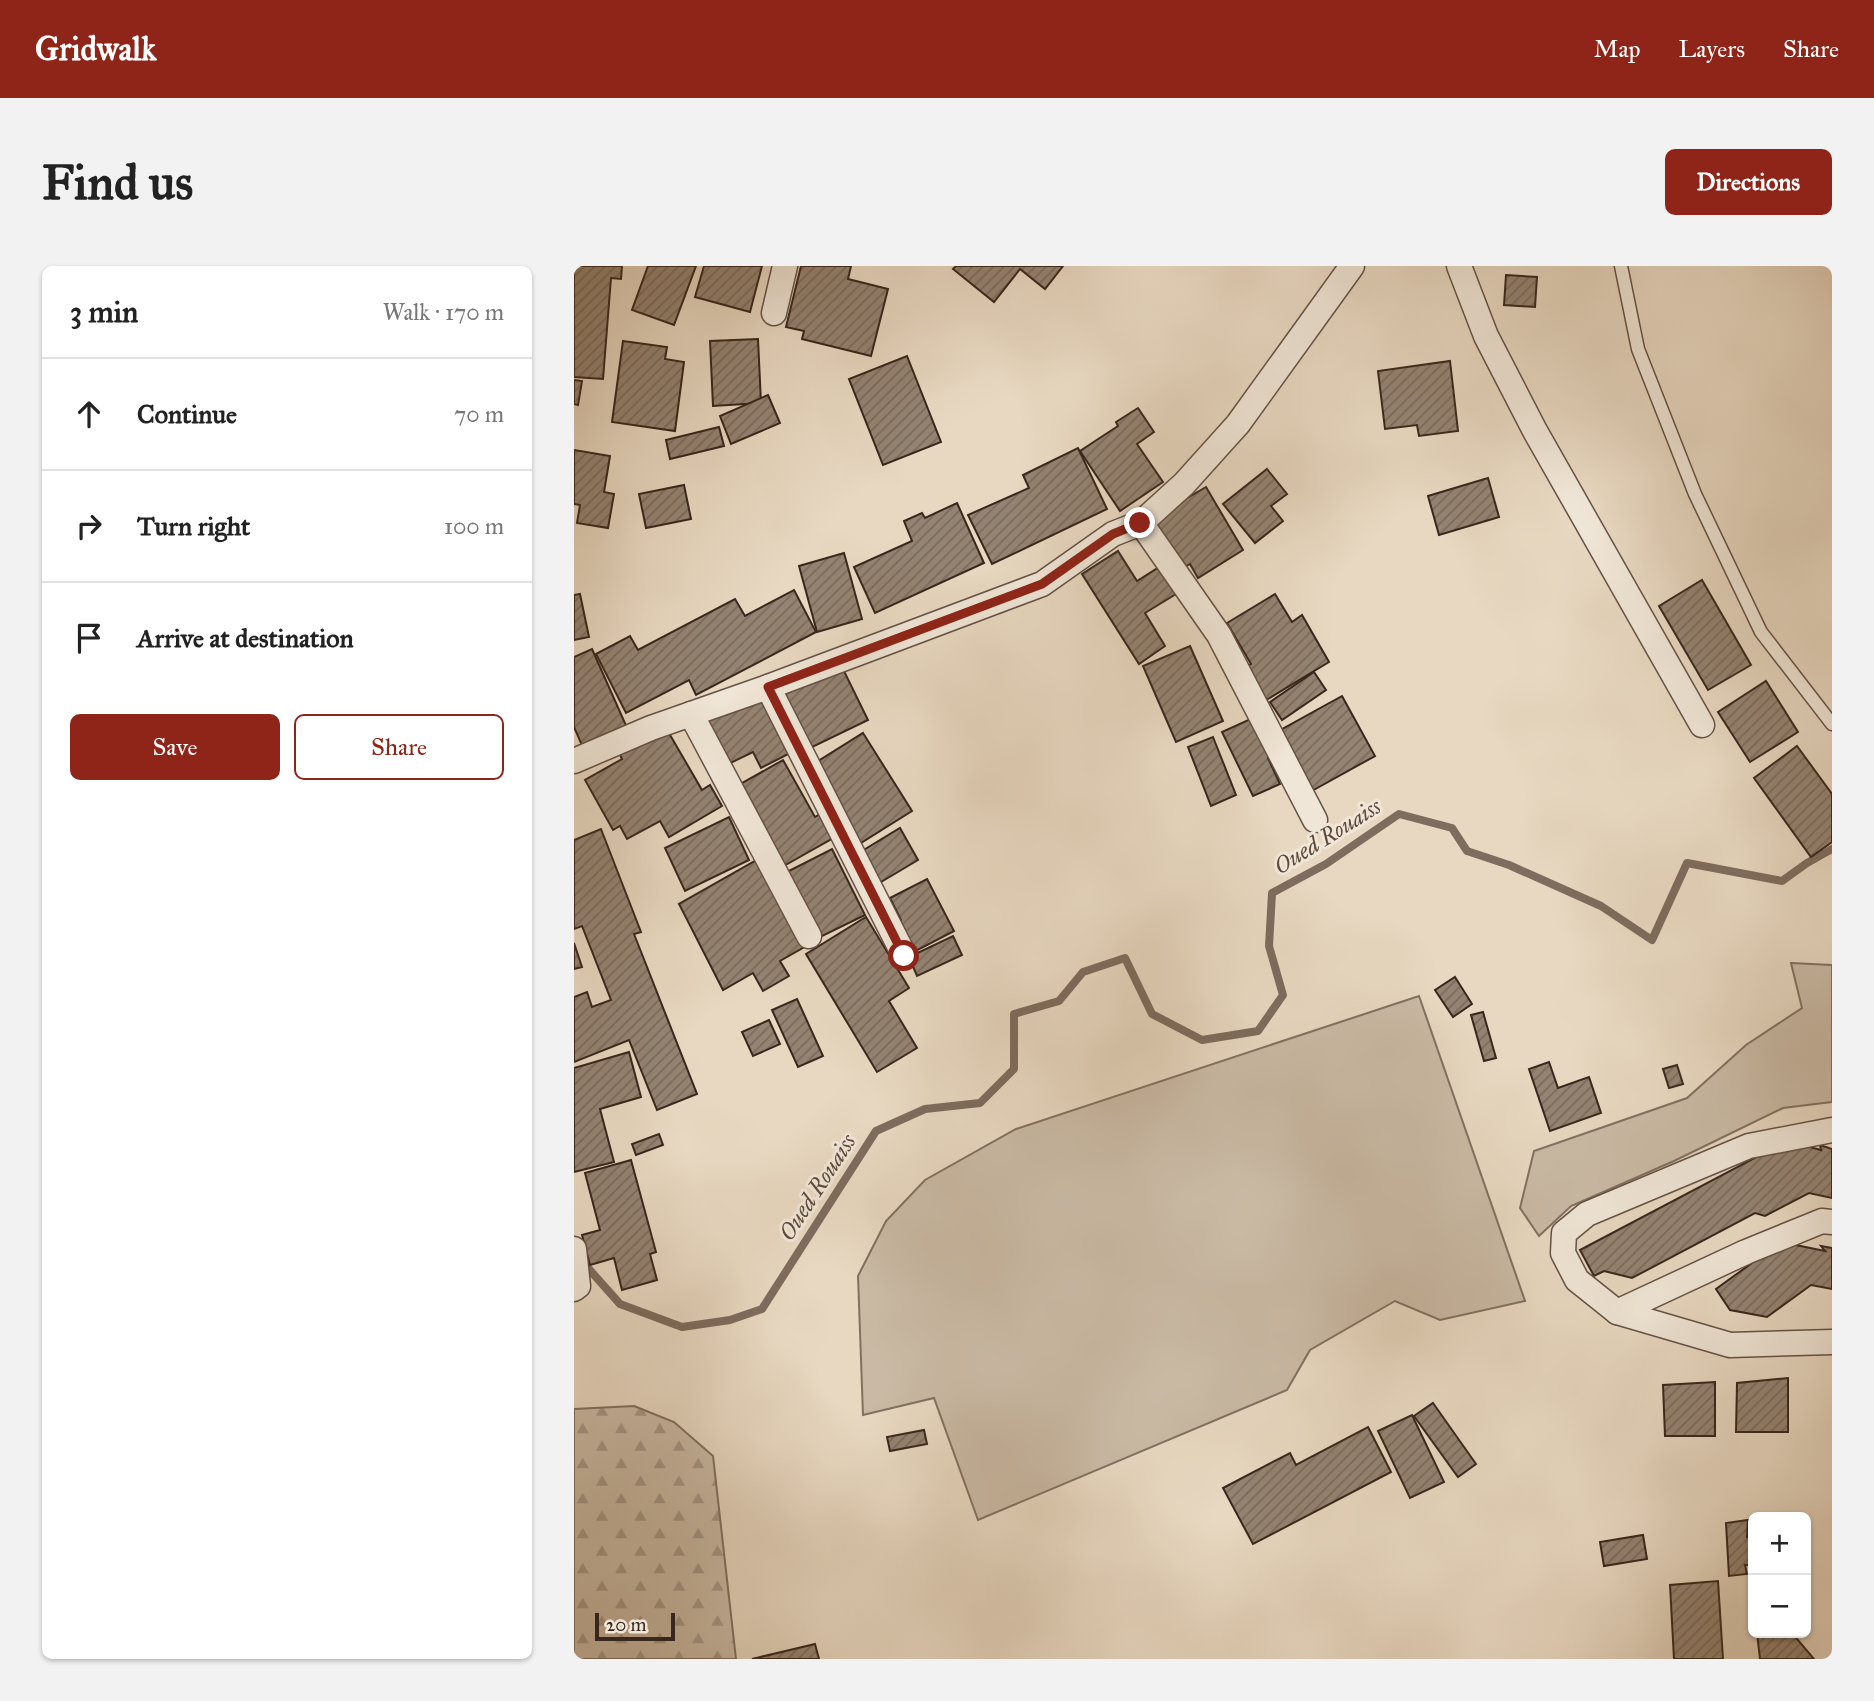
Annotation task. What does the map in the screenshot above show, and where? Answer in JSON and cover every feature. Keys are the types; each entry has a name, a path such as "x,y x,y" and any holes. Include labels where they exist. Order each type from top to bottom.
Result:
{"street":[{"path":"774,313 785,266"},
{"path":"574,761 651,728 1042,584 1113,534 1140,523 1184,484 1238,424 1352,266"},
{"path":"1458,266 1486,337 1535,431 1702,725"},
{"path":"1140,523 1219,635 1315,821"},
{"path":"768,687 904,956"},
{"path":"691,714 809,936"},
{"path":"1832,1130 1749,1146 1587,1214 1564,1233 1563,1253 1577,1280 1617,1312 1730,1345 1832,1342"},
{"path":"1617,1312 1746,1252 1822,1222 1832,1222"},
{"path":"574,1249 578,1286 574,1289"}],"lane":[{"path":"1621,266 1638,349 1695,494 1762,632 1832,724"}],"green space":[{"path":"1791,963 1832,965 1832,1102 1783,1108 1674,1161 1571,1206 1539,1236 1520,1208 1534,1151 1687,1098 1746,1045 1802,1008"},
{"path":"1419,996 1525,1301 1440,1320 1395,1301 1310,1350 1287,1390 978,1520 934,1398 863,1415 858,1276 886,1221 925,1180 1016,1129"},
{"path":"634,1406 674,1422 713,1456 736,1659 574,1659 574,1409"}],"building":[{"path":"574,266 622,266 621,279 611,278 603,379 574,377"},
{"path":"648,266 696,266 674,325 632,310"},
{"path":"704,266 762,266 750,312 695,297"},
{"path":"801,266 851,266 848,279 888,289 871,356 802,339 804,331 786,327"},
{"path":"956,266 1063,266 1045,289 1020,269 994,302 953,269"},
{"path":"1506,275 1537,277 1535,307 1504,305"},
{"path":"758,339 761,403 713,406 710,341"},
{"path":"623,341 667,347 665,359 684,362 675,431 612,422"},
{"path":"907,356 941,442 883,465 849,379"},
{"path":"1450,361 1458,431 1419,436 1417,425 1385,429 1378,371"},
{"path":"574,380 582,381 578,405 574,404"},
{"path":"768,395 780,423 731,444 720,416"},
{"path":"1138,408 1154,432 1137,444 1163,482 1120,511 1080,451 1118,426 1116,422"},
{"path":"719,427 724,446 670,459 666,440"},
{"path":"1078,448 1107,509 992,564 968,515 1029,488 1023,475"},
{"path":"574,450 610,456 604,492 614,494 608,528 577,523 580,505 574,504"},
{"path":"1267,469 1287,494 1271,506 1283,521 1255,543 1223,504"},
{"path":"1488,478 1499,517 1439,535 1428,496"},
{"path":"684,485 691,519 646,528 639,494"},
{"path":"1206,487 1243,550 1198,578 1190,564 1181,569 1151,519"},
{"path":"957,503 984,563 875,613 854,567 912,541 904,521 922,513 925,518"},
{"path":"1118,551 1137,581 1164,564 1181,591 1145,613 1165,646 1139,664 1082,574"},
{"path":"844,553 862,619 817,632 799,566"},
{"path":"1702,580 1751,665 1708,690 1659,606"},
{"path":"794,590 816,632 696,695 689,680 626,713 596,654 630,636 638,650 735,599 745,616"},
{"path":"580,594 589,637 574,640 574,595"},
{"path":"1275,594 1292,622 1302,615 1329,662 1263,702 1243,669 1251,664 1227,623"},
{"path":"1190,646 1223,721 1176,742 1143,666"},
{"path":"592,649 628,730 584,750 574,727 574,657"},
{"path":"840,663 868,720 804,751 776,694"},
{"path":"1314,672 1326,690 1282,720 1270,702"},
{"path":"1766,681 1798,732 1750,762 1718,712"},
{"path":"766,696 792,752 761,768 753,752 722,767 697,716 721,704 726,715"},
{"path":"1342,696 1375,756 1310,792 1277,732"},
{"path":"1255,717 1273,756 1268,758 1280,784 1253,796 1222,732"},
{"path":"666,728 702,790 710,785 722,806 669,837 660,821 627,839 620,826 613,830 585,780 622,759 620,755"},
{"path":"863,733 912,811 856,846 807,768"},
{"path":"1213,737 1236,795 1211,806 1188,747"},
{"path":"1797,746 1832,794 1832,842 1811,857 1754,778"},
{"path":"783,760 815,817 822,813 835,837 782,867 737,786"},
{"path":"729,817 749,860 685,891 665,848"},
{"path":"900,828 918,860 876,885 857,854"},
{"path":"601,829 641,932 634,934 697,1094 657,1110 629,1040 574,1062 574,997 587,992 592,1007 611,1000 582,926 574,929 574,840"},
{"path":"832,849 865,915 816,939 783,874"},
{"path":"762,857 806,946 780,961 789,976 763,991 753,973 723,990 679,904"},
{"path":"927,879 954,931 908,955 892,925 901,920 890,898"},
{"path":"866,917 909,988 889,1001 917,1048 877,1072 806,954"},
{"path":"953,936 962,955 917,976 909,957"},
{"path":"574,943 582,967 574,969"},
{"path":"1455,977 1472,1004 1453,1017 1435,990"},
{"path":"797,999 823,1056 798,1067 772,1010"},
{"path":"1483,1012 1496,1058 1484,1061 1471,1015"},
{"path":"769,1020 780,1044 753,1056 742,1032"},
{"path":"629,1052 641,1097 600,1109 614,1162 574,1172 574,1068"},
{"path":"1549,1062 1558,1088 1589,1077 1601,1113 1550,1131 1529,1069"},
{"path":"1677,1065 1683,1084 1669,1088 1663,1069"},
{"path":"659,1134 663,1145 636,1155 632,1144"},
{"path":"1787,1141 1821,1150 1820,1145 1832,1149 1832,1198 1809,1193 1765,1216 1755,1213 1632,1278 1604,1271 1594,1276 1580,1250"},
{"path":"631,1160 656,1252 650,1254 657,1280 622,1290 614,1258 590,1265 582,1235 600,1230 585,1173"},
{"path":"1781,1242 1825,1251 1821,1246 1832,1248 1832,1289 1811,1285 1767,1317 1730,1310 1716,1289"},
{"path":"1788,1378 1788,1432 1736,1432 1737,1383"},
{"path":"1715,1382 1715,1436 1665,1436 1663,1385"},
{"path":"1433,1403 1476,1464 1458,1477 1414,1416"},
{"path":"1412,1415 1444,1482 1410,1498 1378,1431"},
{"path":"1368,1427 1391,1472 1253,1544 1223,1488 1290,1453 1296,1465"},
{"path":"924,1430 927,1444 890,1451 887,1437"},
{"path":"1748,1520 1748,1565 1745,1565 1747,1574 1729,1576 1726,1523"},
{"path":"1643,1535 1647,1559 1604,1566 1600,1542"},
{"path":"1718,1581 1723,1659 1674,1659 1670,1585"},
{"path":"1758,1638 1796,1638 1814,1659 1760,1659"},
{"path":"815,1644 819,1659 752,1659"}],"waterway":[{"name":"Oued Rouaiss","path":"588,1268 620,1304 682,1327 730,1320 762,1309 876,1131 925,1109 980,1103 1014,1069 1014,1014 1059,1001 1083,972 1125,958 1152,1014 1202,1040 1258,1031 1283,995 1269,946 1272,893 1326,864 1399,814 1452,828 1467,851 1509,865 1601,906 1652,940 1687,863 1782,881 1832,849"}],"route":[{"path":"904,956 768,687 1042,584 1113,534 1140,523"}]}
